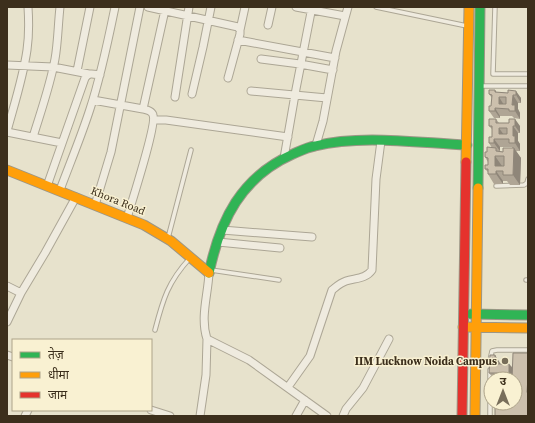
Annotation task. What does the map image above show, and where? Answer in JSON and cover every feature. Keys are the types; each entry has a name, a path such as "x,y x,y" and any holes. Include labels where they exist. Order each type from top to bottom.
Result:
{"street":[{"path":"28,7 29,30 24,65 7,132 62,143"},
{"path":"33,137 53,67 58,40 60,7"},
{"path":"77,71 90,7"},
{"path":"60,190 81,137 93,100 115,7"},
{"path":"95,205 111,152 140,7"},
{"path":"148,7 188,11 209,20 238,27 240,30"},
{"path":"192,94 211,7"},
{"path":"228,78 245,7"},
{"path":"268,25 272,7"},
{"path":"296,7 312,8 345,16"},
{"path":"316,145 323,121 332,70 348,7"},
{"path":"462,416 469,7"},
{"path":"475,416 480,7"},
{"path":"284,158 294,96 312,8"},
{"path":"143,109 160,9"},
{"path":"175,97 188,11"},
{"path":"238,40 335,58"},
{"path":"261,59 332,70"},
{"path":"7,65 53,67 100,75"},
{"path":"47,186 85,78 89,74"},
{"path":"251,91 327,98"},
{"path":"93,100 143,109 150,111 153,114 154,120 127,218"},
{"path":"154,120 166,120 288,137"},
{"path":"200,416 206,375 207,339 204,320 211,261 230,212 242,193 255,178 271,165 316,145 361,140 467,145"},
{"path":"288,387 310,356 332,290 346,281 364,277 372,270 376,179 381,141"},
{"name":"Khora Road","path":"7,170 60,190 160,232 209,272"},
{"path":"7,322 21,293 76,197"},
{"path":"222,230 312,237"},
{"path":"218,242 280,248"},
{"path":"7,286 21,293"},
{"path":"463,314 528,315"},
{"path":"463,327 528,328"},
{"path":"207,339 250,360 327,416"},
{"path":"343,416 346,409 363,388 389,339"},
{"path":"296,416 305,400"},
{"path":"152,410 170,416"}],"lane":[{"path":"376,7 469,26"},
{"path":"404,13 405,7"},
{"path":"495,7 493,74 528,74"},
{"path":"479,86 528,86"},
{"path":"168,238 191,150"},
{"path":"496,186 524,185 527,183 528,179"},
{"path":"155,330 167,290 181,268 191,257"},
{"path":"209,272 279,280"},
{"path":"490,416 490,356 492,352 497,350 528,350"}],"building":[{"path":"489,90 508,93 508,90 516,91 516,95 513,95 512,105 515,105 515,111 495,108 495,111 489,111 492,95 489,94","holes":["499,97 506,97 506,104 499,104"]},
{"path":"489,119 496,119 496,123 509,123 509,119 515,119 513,136 515,136 515,143 509,143 509,139 494,139 494,143 489,143 489,137 492,137 492,126 489,126","holes":["499,128 507,128 507,134 499,134"]},
{"path":"487,147 496,148 496,151 503,152 503,148 514,148 513,175 503,175 503,171 496,171 496,174 488,174 488,169 485,169 485,165 488,165 488,158 485,157 485,152 487,152","holes":["495,156 504,156 504,166 495,166"]},
{"path":"513,353 528,353 528,416 495,416 495,411 523,411 523,371 512,371"},
{"path":"490,355 495,355 495,364 509,364 509,371 489,371"}],"traffic: fast":[{"path":"478,188 480,7"},
{"path":"209,273 219,235 236,202 246,188 259,175 293,154 304,149 333,142 352,140 391,140 467,145"},
{"path":"471,314 528,315"}],"traffic: slow":[{"path":"466,162 469,7"},
{"path":"7,170 144,225 171,241 209,273"},
{"path":"475,416 478,188"},
{"path":"463,327 528,328"}],"traffic: jam":[{"path":"462,416 466,162"}],"place":[{"name":"IIM Lucknow Noida Campus","path":"505,361"}]}
